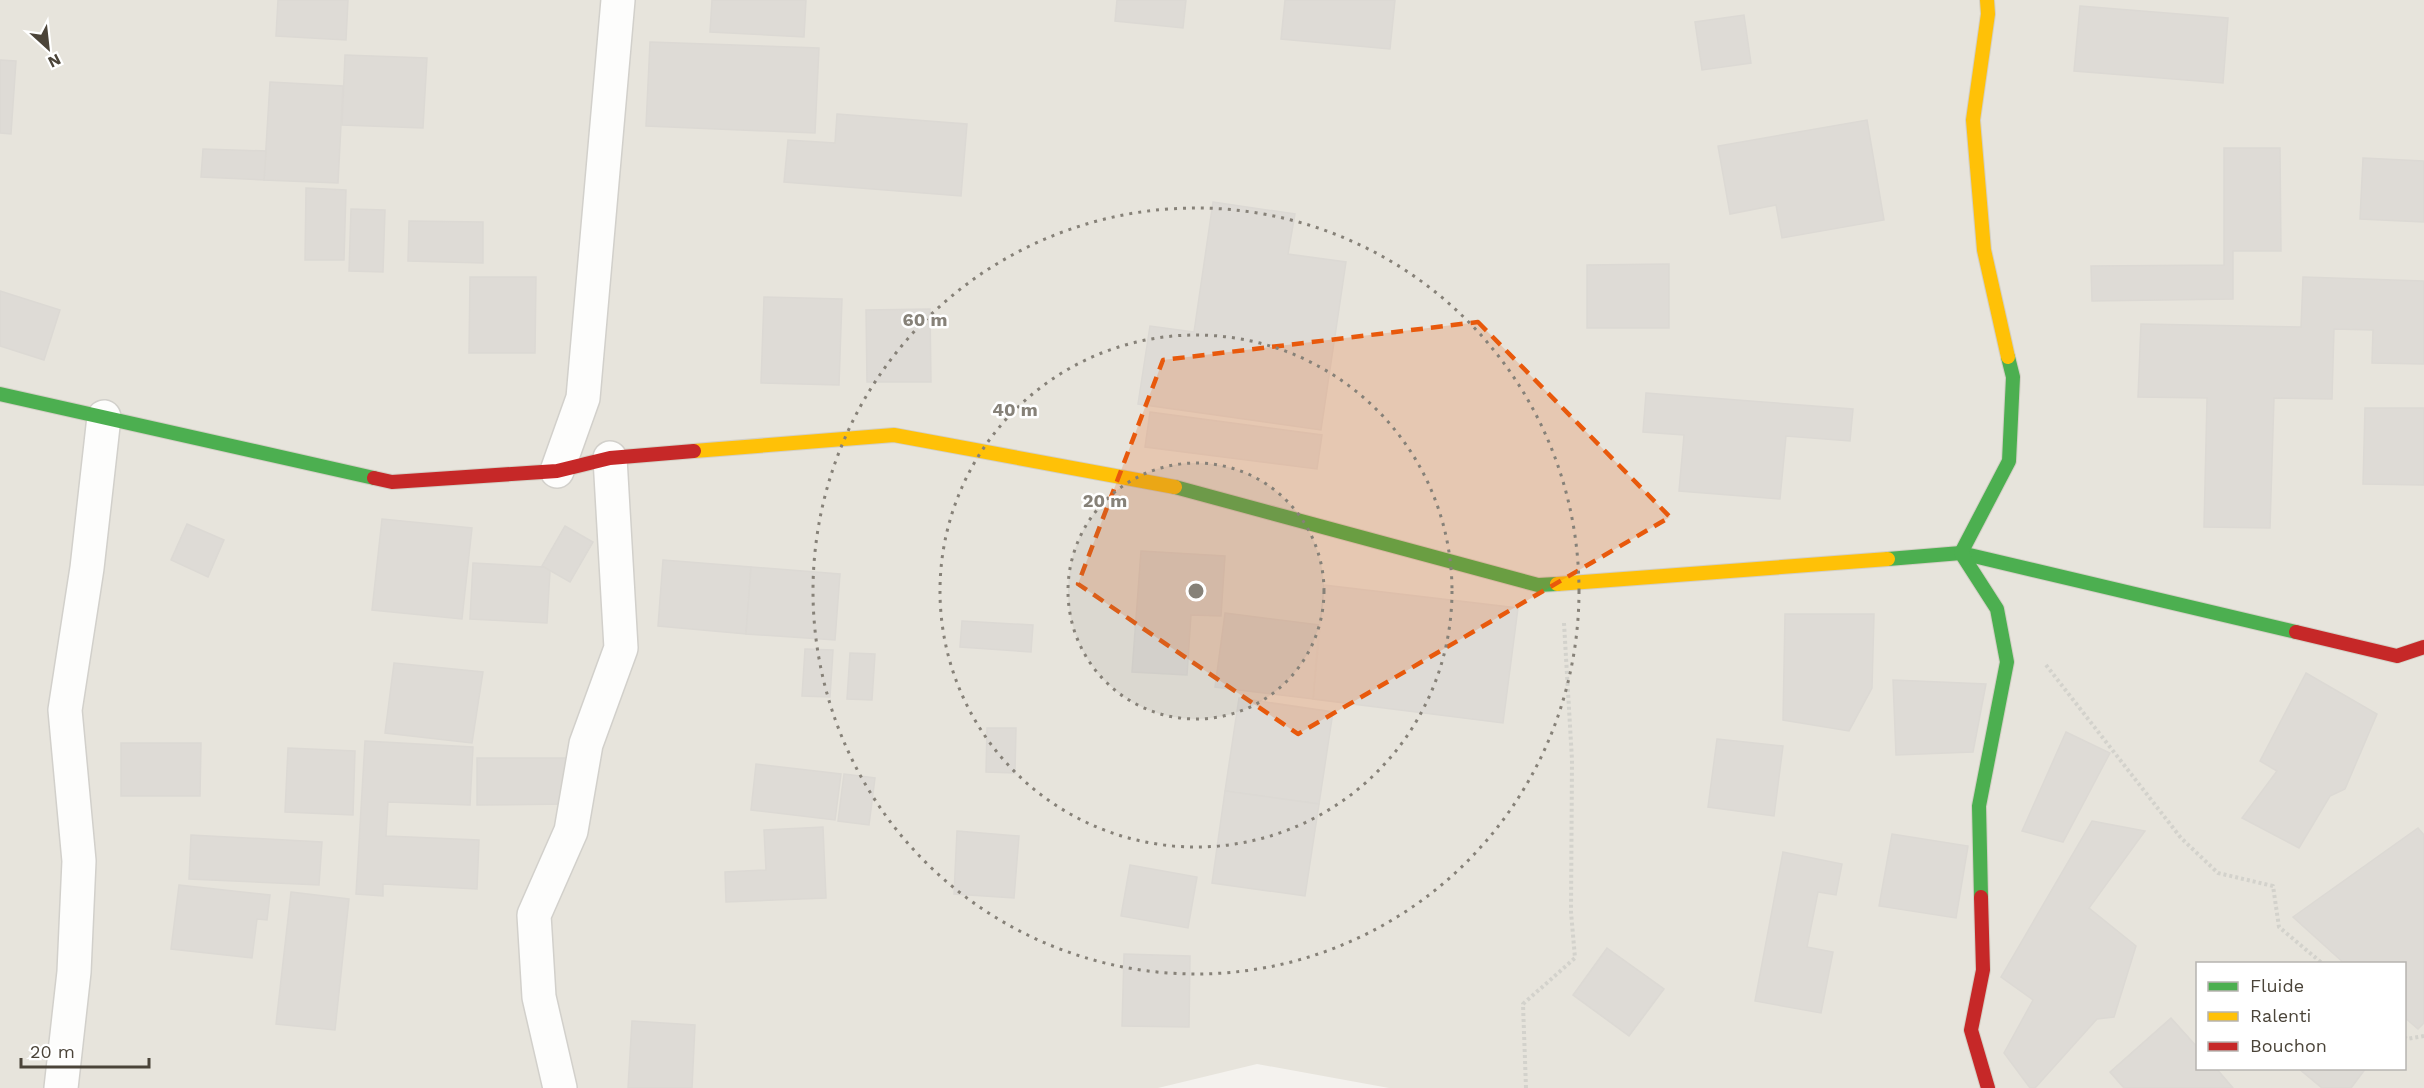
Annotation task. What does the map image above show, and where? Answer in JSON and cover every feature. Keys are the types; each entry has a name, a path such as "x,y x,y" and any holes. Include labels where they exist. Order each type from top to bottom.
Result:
{"street":[{"path":"557,471 583,398 618,0"},
{"path":"1960,553 2009,461 2013,377 1984,250 1972,120 1988,14 1987,0"},
{"path":"0,394 392,482 557,471 610,458 894,435 1171,486 1538,585 1960,553 2397,656 2424,647"},
{"path":"61,1088 74,972 79,861 65,710 87,568 104,417"},
{"path":"560,1088 539,997 534,915 571,831 586,744 621,648 610,458"},
{"path":"1960,553 1997,609 2007,662 1979,806 1983,970 1971,1030 1988,1088"}],"path":[{"path":"1526,1088 1523,1004 1575,958 1570,912 1572,760 1561,583"},
{"path":"2043,661 2181,838 2218,873 2273,886 2279,927 2322,962"},
{"path":"2406,1038 2424,1036"}],"highlighted area":[{"path":"1478,322 1670,517 1298,734 1078,584 1163,360"}],"shaded area":[{"path":"0,0 2424,0 2424,1088 1389,1088 1257,1064 1158,1088 0,1088"}],"building":[{"path":"278,0 348,0 346,40 276,36"},
{"path":"712,0 806,0 804,37 710,32"},
{"path":"1117,0 1186,0 1183,28 1115,21"},
{"path":"1285,0 1395,0 1390,49 1281,39"},
{"path":"2080,6 2228,18 2223,83 2074,71"},
{"path":"1744,15 1751,63 1702,70 1695,22"},
{"path":"650,42 819,48 815,133 646,126"},
{"path":"345,55 427,58 423,128 342,125"},
{"path":"0,60 16,61 11,134 0,133"},
{"path":"270,82 343,86 338,183 264,180"},
{"path":"837,114 967,124 961,196 784,182 788,140 835,143"},
{"path":"1867,120 1884,220 1782,238 1776,205 1730,214 1718,146"},
{"path":"2224,148 2280,148 2281,251 2233,251 2233,299 2092,301 2091,266 2224,265"},
{"path":"203,149 266,151 264,180 201,177"},
{"path":"2363,158 2424,161 2424,222 2360,219"},
{"path":"306,188 346,190 344,260 305,260"},
{"path":"1213,202 1295,214 1288,254 1346,262 1321,430 1138,404 1150,326 1194,332"},
{"path":"351,209 385,210 383,272 349,271"},
{"path":"409,221 483,222 483,263 408,261"},
{"path":"1669,264 1669,328 1587,328 1587,265"},
{"path":"470,277 536,277 535,353 469,353"},
{"path":"2303,277 2424,281 2424,364 2372,363 2373,330 2334,329 2332,399 2274,398 2270,528 2204,527 2207,398 2138,397 2141,324 2301,327"},
{"path":"0,291 60,310 44,360 0,346"},
{"path":"764,297 842,299 839,385 761,383"},
{"path":"930,309 931,382 867,382 866,310"},
{"path":"1646,393 1853,409 1850,441 1786,436 1780,499 1679,491 1684,435 1643,432"},
{"path":"2365,408 2424,408 2424,485 2363,484"},
{"path":"1150,412 1322,435 1317,469 1145,447"},
{"path":"382,519 472,528 462,619 372,610"},
{"path":"187,524 224,540 208,577 171,560"},
{"path":"565,526 593,542 570,582 542,566"},
{"path":"1141,551 1225,556 1221,616 1191,615 1187,675 1132,672"},
{"path":"663,560 751,567 746,634 658,626"},
{"path":"473,563 544,567 550,571 547,623 470,619"},
{"path":"751,567 840,574 835,640 746,634"},
{"path":"1324,585 1518,608 1503,723 1313,699"},
{"path":"1225,613 1319,625 1313,699 1215,687"},
{"path":"1785,614 1874,614 1872,688 1849,731 1783,720"},
{"path":"962,621 1033,625 1031,652 960,647"},
{"path":"805,649 833,650 830,697 802,696"},
{"path":"850,653 875,654 872,700 847,699"},
{"path":"394,663 483,672 472,743 385,733"},
{"path":"2306,673 2377,714 2345,789 2330,796 2299,848 2242,818 2277,771 2260,761"},
{"path":"1893,680 1986,684 1973,752 1896,755"},
{"path":"1239,698 1333,712 1319,804 1225,791"},
{"path":"987,728 1016,728 1015,773 986,772"},
{"path":"2066,732 2110,753 2063,842 2022,831"},
{"path":"1717,739 1783,746 1774,816 1708,807"},
{"path":"365,741 473,747 470,805 388,802 386,836 479,840 477,889 383,884 383,896 356,894"},
{"path":"121,743 201,743 200,796 121,796"},
{"path":"288,748 355,751 353,815 285,812"},
{"path":"477,758 567,758 567,804 477,805"},
{"path":"756,764 841,774 835,820 751,810"},
{"path":"844,774 875,778 869,825 838,821"},
{"path":"1225,791 1319,804 1305,896 1212,883"},
{"path":"2092,821 2145,831 2089,908 2136,946 2114,1017 2097,1019 2035,1088 2030,1088 2004,1053 2033,1000 2001,977"},
{"path":"823,827 826,898 726,902 725,872 766,870 764,830"},
{"path":"2418,828 2424,835 2424,1023 2418,1029 2406,1019 2406,962 2343,962 2293,917"},
{"path":"957,831 1019,836 1014,898 954,894"},
{"path":"1892,834 1968,846 1956,918 1879,906"},
{"path":"191,835 322,842 319,885 189,879"},
{"path":"1783,852 1842,864 1836,895 1818,892 1807,947 1833,952 1821,1013 1755,1001"},
{"path":"1130,865 1197,877 1188,928 1121,916"},
{"path":"179,885 270,895 267,920 257,919 252,958 171,949"},
{"path":"291,892 349,899 335,1030 276,1024"},
{"path":"1607,948 1664,989 1629,1036 1573,995"},
{"path":"1124,954 1190,956 1189,1027 1122,1026"},
{"path":"2171,1018 2196,1046 2196,1070 2218,1070 2233,1088 2124,1088 2110,1072"},
{"path":"632,1021 695,1025 692,1088 628,1088"},
{"path":"2300,1070 2364,1070 2351,1088 2322,1088"}],"traffic: fast":[{"path":"1981,897 1979,806 2007,662 1997,609 1961,553 2009,461 2013,377 2008,357"},
{"path":"0,394 374,478"},
{"path":"1175,487 1538,585 1557,584"},
{"path":"1888,559 1961,553 2296,632"}],"traffic: slow":[{"path":"1987,0 1988,14 1973,120 1984,250 2008,357"},
{"path":"694,451 894,435 1175,487"},
{"path":"1557,584 1888,559"}],"traffic: jam":[{"path":"374,478 392,482 557,471 610,458 694,451"},
{"path":"2296,632 2397,656 2424,647"},
{"path":"1981,897 1983,970 1971,1030 1988,1088"}]}
